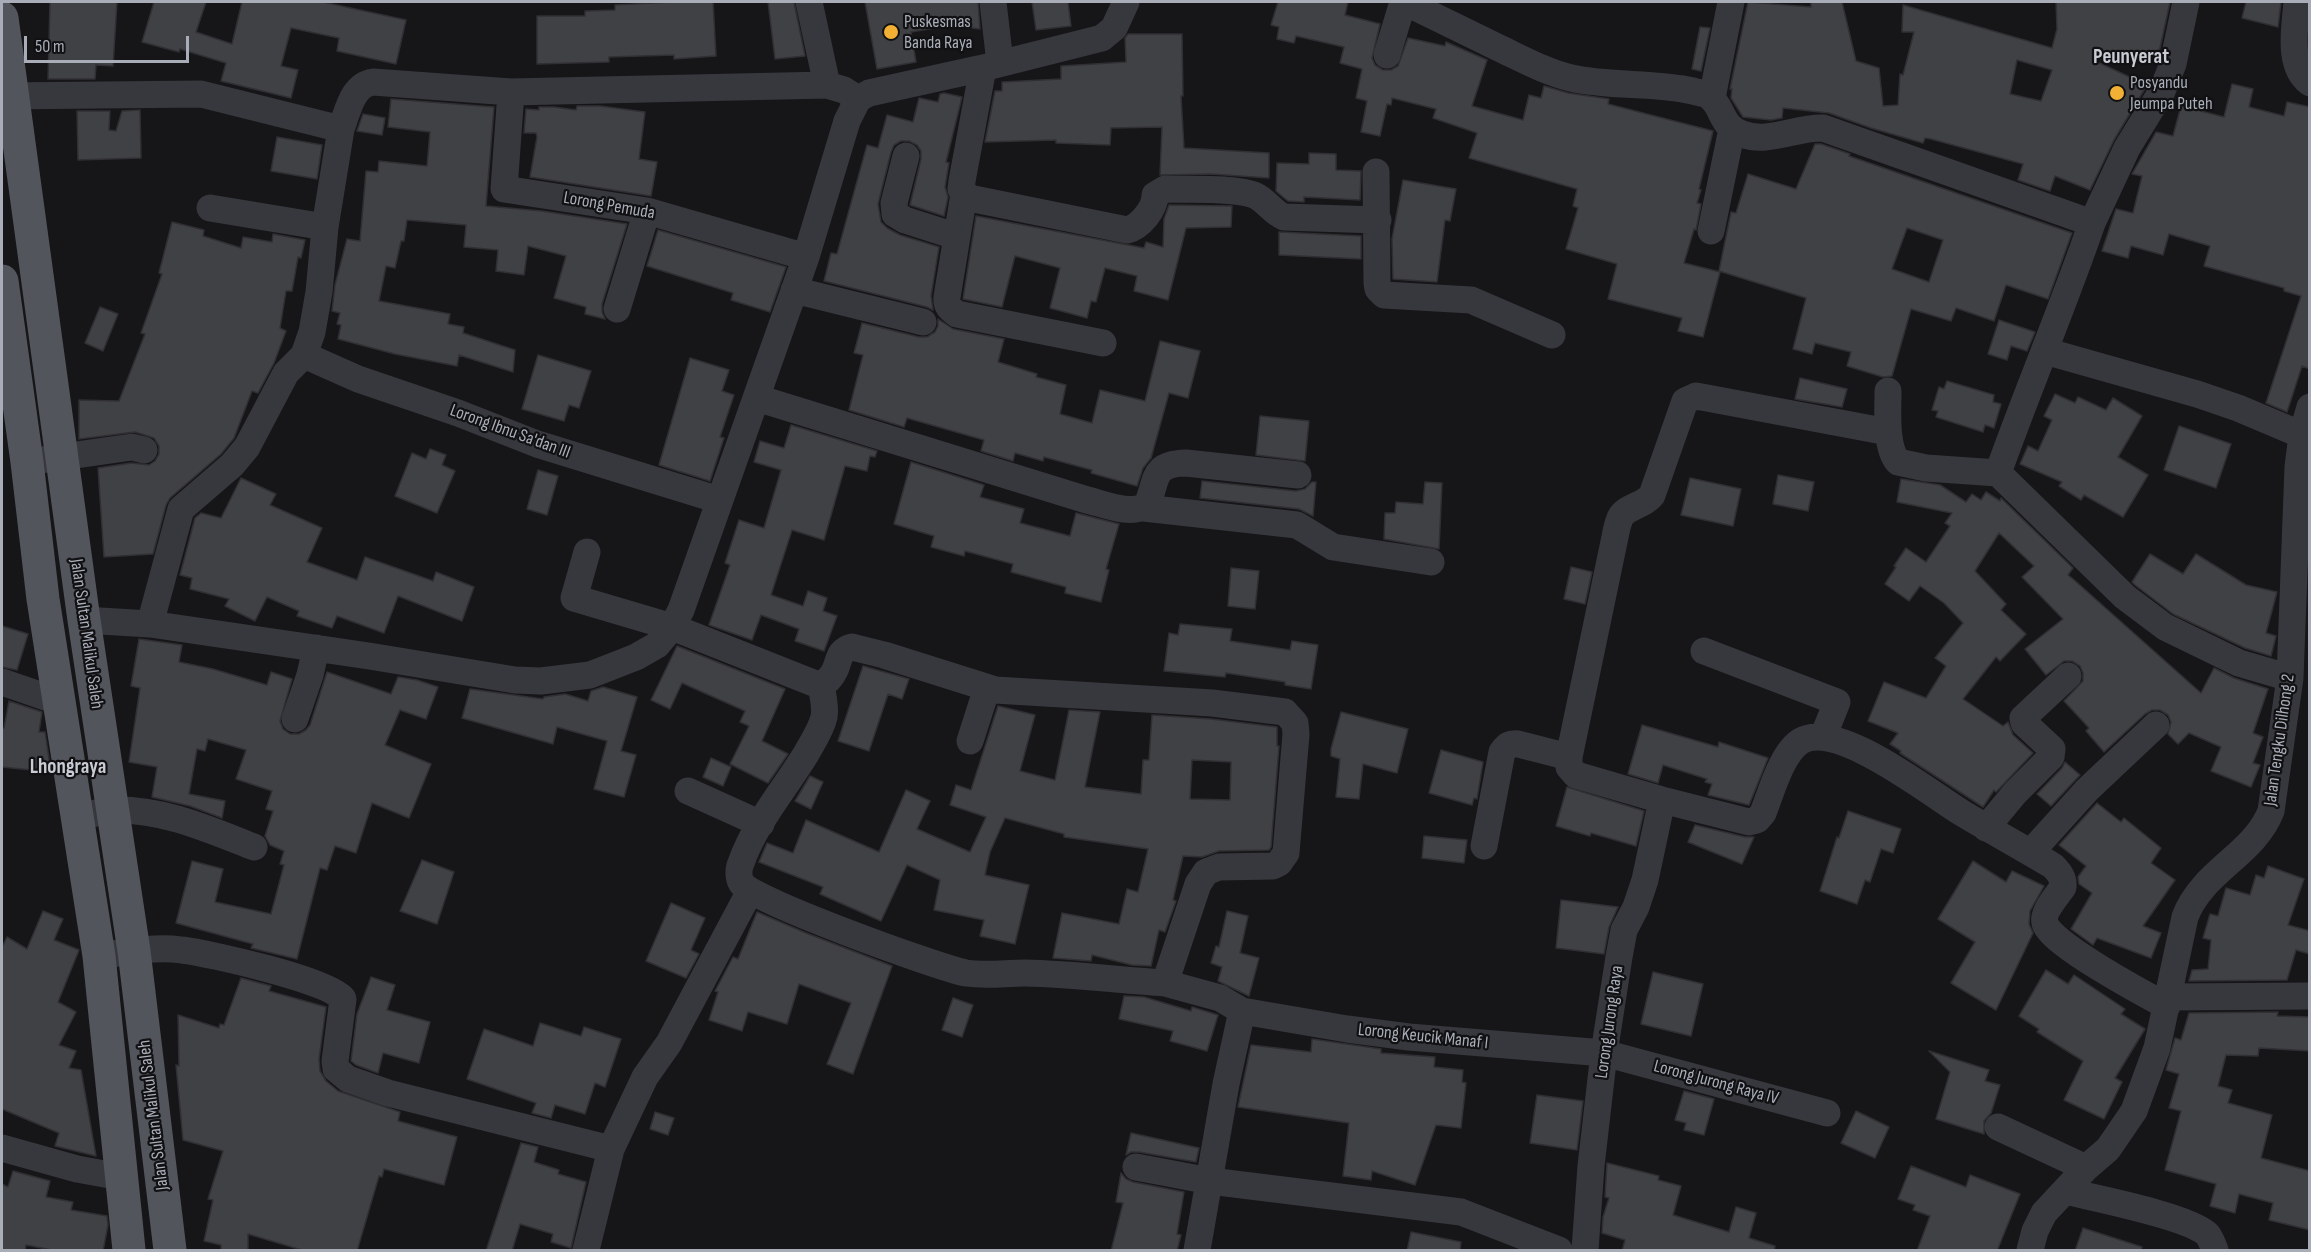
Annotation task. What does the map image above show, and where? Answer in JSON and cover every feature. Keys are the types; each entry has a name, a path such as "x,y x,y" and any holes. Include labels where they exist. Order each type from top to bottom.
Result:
{"main road":[{"name":"Jalan Sultan Malikul Saleh","path":"2,18 7,95 134,951 170,1251"},
{"name":"Jalan Sultan Malikul Saleh","path":"3,300 27,462 43,599 99,956 129,1251"}],"street":[{"path":"809,2 827,85"},
{"path":"993,2 991,66 962,181 964,194 955,236 946,303 957,314 1103,343"},
{"path":"84,620 150,624 515,680 541,681 590,675 613,668 657,645 672,627 691,584 806,257 847,121 858,99 869,93 991,66 1106,35 1114,28 1126,2"},
{"path":"1387,55 1404,2 1528,62 1569,77 1595,83 1689,90 1712,98"},
{"path":"1731,2 1712,98 1723,121 1732,129 1753,137 1822,128 2092,223"},
{"path":"1998,473 2092,223 2132,139 2162,91 2175,54 2186,2"},
{"path":"2297,2 2294,56 2303,78 2310,83"},
{"path":"150,624 181,509 232,465 247,447 286,373 304,355 312,333 319,292 325,227 341,129 354,94 361,86 366,83 420,85 511,92 827,85 844,90 858,99"},
{"name":"Lorong Pemuda","path":"511,92 504,189 647,210 806,257"},
{"path":"7,95 201,94 341,129"},
{"path":"1711,231 1732,129"},
{"path":"906,156 894,203 895,214 905,220 955,236"},
{"path":"1376,172 1377,283 1378,289 1384,295 1471,300 1552,335"},
{"path":"964,194 976,200 1127,230 1140,224 1155,200 1155,195 1165,189 1244,192 1260,198 1277,214 1284,217 1378,220"},
{"path":"210,208 325,227"},
{"path":"617,309 647,210"},
{"path":"794,290 923,322"},
{"path":"2045,351 2197,394 2238,408 2302,435"},
{"name":"Lorong Ibnu Sa'dan III","path":"304,355 358,379 458,413 537,444 719,500"},
{"path":"1888,391 1888,432 1893,456 1898,462 1926,468 1998,473 2125,597 2165,627 2239,663 2289,678"},
{"path":"1888,432 1696,396 1685,402 1652,495 1620,518 1569,757 1569,767 1576,775 1741,821 1754,822 1763,813 1784,762 1800,741 1811,737 1823,737 1849,745 1904,773 1986,828 2053,866 2059,872 2063,886 2046,915 2045,924 2050,934 2080,956 2168,1001 2310,996"},
{"path":"757,398 1087,500 1128,510 1144,508 1297,525 1333,547 1431,562"},
{"name":"Jalan Tengku Dilhong 2","path":"2030,1251 2035,1231 2044,1213 2086,1168 2108,1149 2134,1111 2157,1048 2190,903 2204,884 2256,837 2266,825 2271,811 2289,678 2304,506 2298,468 2302,435 2310,407"},
{"path":"27,462 132,447 144,450"},
{"path":"1144,508 1149,500 1157,474 1170,464 1186,463 1298,475"},
{"path":"587,552 574,598 672,627 821,686"},
{"path":"821,686 835,670 839,656 843,651 852,647 987,688 1026,693 1212,703 1285,712 1295,723 1296,734 1286,853 1279,863 1273,866 1219,867 1206,872 1198,884 1165,983"},
{"path":"295,718 310,675 316,648"},
{"path":"1704,651 1837,702 1823,737"},
{"path":"1986,828 2015,793 2051,757 2052,749 2024,723 2023,718 2068,676"},
{"path":"2,682 60,702"},
{"path":"586,1251 611,1149 645,1077 669,1043 750,891 740,880 740,865 761,824 821,725 825,707 821,686"},
{"path":"970,741 987,688"},
{"path":"2031,852 2087,790 2156,725"},
{"path":"1484,846 1502,752 1506,747 1512,743 1569,757"},
{"path":"688,791 761,824"},
{"name":"Lorong Jurong Raya","path":"1585,1251 1591,1166 1604,1053 1624,930 1640,896 1662,800"},
{"path":"77,817 112,810 170,815 254,847"},
{"name":"Lorong Keucik Manaf I","path":"750,891 771,902 896,950 941,967 963,972 986,975 1023,973 1165,983 1220,998 1242,1011 1347,1029 1409,1037 1604,1053"},
{"path":"99,956 153,949 190,951 228,959 328,988 337,992 343,999 335,1061 336,1069 348,1079 388,1093 611,1149"},
{"path":"1197,1251 1226,1084 1242,1011"},
{"name":"Lorong Jurong Raya IV","path":"1604,1053 1827,1113"},
{"path":"1998,1127 2086,1168"},
{"path":"2,1148 76,1169 121,1177"},
{"path":"1136,1167 1210,1181 1461,1212 1559,1251"},
{"path":"2065,1191 2156,1213 2197,1227 2207,1234 2215,1251"}],"building":[{"path":"50,2 117,2 113,66 96,65 95,79 48,79"},
{"path":"154,2 206,2 196,32 232,44 242,2 323,2 406,20 396,64 337,51 339,38 291,28 281,66 298,70 291,98 221,81 226,63 180,49 179,52 142,42"},
{"path":"713,2 716,56 674,59 674,55 609,57 609,62 537,64 537,16 585,16 585,11 615,10 615,5"},
{"path":"768,2 794,2 805,56 775,59"},
{"path":"865,2 978,2 980,29 972,28 971,22 911,32 916,62 877,69"},
{"path":"1032,2 1068,2 1071,26 1036,30"},
{"path":"1278,2 1348,2 1345,15 1380,24 1372,58 1375,65 1383,70 1391,70 1398,66 1408,38 1445,46 1446,42 1487,60 1472,106 1523,120 1529,95 1541,98 1544,86 1568,93 1609,99 1608,104 1713,131 1699,189 1701,190 1697,203 1701,204 1696,230 1694,229 1684,263 1720,272 1703,337 1678,331 1682,318 1608,299 1617,264 1566,249 1578,208 1573,206 1577,189 1469,158 1477,133 1433,118 1436,109 1392,98 1391,105 1387,104 1380,136 1361,132 1367,101 1356,98 1362,69 1340,63 1344,47 1296,36 1294,43 1277,39 1279,27 1271,25"},
{"path":"1748,2 1811,7 1811,2 1842,2 1856,61 1879,68 1883,106 1898,105 1900,74 1903,75 1914,32 1902,32 1903,5 2052,48 2057,29 2056,2 2170,2 2158,57 2093,60 2147,85 2114,140 2090,190 2055,176 2050,191 2018,180 2023,164 1931,139 1925,138 1923,143 1829,113 1783,108 1782,118 1771,120 1743,117 1731,98 1732,89 1730,89","holes":["2017,60 2052,70 2041,101 2010,94"]},
{"path":"2246,2 2281,2 2278,27 2242,18"},
{"path":"1700,27 1710,28 1701,71 1692,69"},
{"path":"1128,34 1182,34 1183,96 1181,96 1184,148 1269,153 1269,178 1211,174 1160,175 1162,127 1111,128 1110,145 1056,143 1056,140 985,142 995,91 1002,91 1002,82 1061,79 1061,66 1126,62 1125,38"},
{"path":"2232,84 2253,89 2249,107 2284,116 2287,102 2310,107 2310,369 2302,366 2287,412 2266,403 2301,296 2284,291 2284,288 2204,266 2210,246 2169,234 2163,255 2131,246 2128,258 2102,251 2116,209 2133,213 2142,176 2132,174 2156,132 2173,136 2181,106 2224,117"},
{"path":"940,94 962,97 946,162 949,163 945,187 948,197 944,216 910,205 921,151 917,145 909,141 901,141 894,145 878,204 881,222 887,228 900,235 939,247 931,296 933,310 824,281 831,253 837,254 867,145 878,148 887,115 913,122 919,98 938,102"},
{"path":"391,99 494,107 486,206 542,211 627,224 602,304 605,319 585,314 586,307 554,298 566,256 528,246 524,275 496,271 498,250 464,247 466,225 407,220 404,241 401,241 395,268 386,266 379,301 450,314 448,324 464,327 463,333 515,350 513,372 459,355 457,366 395,354 338,339 341,325 337,324 340,313 332,311 335,285 347,239 360,241 366,171 378,172 379,161 427,166 430,132 388,127"},
{"path":"577,106 600,106 645,112 639,159 657,162 651,196 530,177 537,137 536,133 524,133 526,109 539,110 539,107 554,107 576,110"},
{"path":"140,110 141,158 78,160 77,111 110,111 109,130 116,131 122,111"},
{"path":"363,114 385,118 382,135 357,131"},
{"path":"277,137 322,145 317,179 271,171"},
{"path":"1815,144 1821,144 1850,154 1849,156 2072,233 2048,299 2006,285 1994,321 1956,308 1951,321 1911,309 1892,376 1883,377 1847,366 1851,352 1815,343 1812,354 1793,349 1806,298 1719,271 1731,212 1736,213 1748,174 1796,189","holes":["1907,228 1943,240 1929,282 1892,269"]},
{"path":"1309,153 1336,154 1336,170 1361,171 1360,200 1304,197 1304,202 1288,201 1276,191 1277,163 1309,164"},
{"path":"1403,180 1456,189 1450,221 1445,220 1437,282 1393,279 1392,239"},
{"path":"1169,205 1232,206 1231,227 1186,228 1168,300 1134,291 1137,276 1105,268 1096,302 1091,301 1087,318 1050,308 1060,268 1015,256 1002,307 963,299 976,216 1144,248 1146,242 1163,247 1164,219"},
{"path":"172,222 204,230 203,236 241,248 243,237 272,242 273,234 305,240 301,258 298,257 292,291 286,291 280,328 286,331 274,363 258,393 252,391 234,438 221,454 170,498 153,554 104,557 98,468 131,463 149,465 159,454 159,446 154,438 135,432 79,439 79,400 119,401 145,334 141,333 162,274 159,273"},
{"path":"658,230 786,267 770,312 731,300 733,293 647,266"},
{"path":"1279,232 1361,236 1361,259 1279,255"},
{"path":"100,307 118,314 103,351 85,343"},
{"path":"938,319 953,329 1004,339 998,362 1037,374 1036,377 1066,385 1060,414 1092,423 1100,390 1145,401 1160,341 1200,351 1188,398 1169,393 1151,458 1143,468 1137,486 1091,473 1092,470 1044,457 1043,461 1015,453 1013,461 981,451 984,440 907,418 904,427 849,410 863,355 854,353 862,323 927,337 935,332"},
{"path":"1999,320 2035,332 2027,351 2011,346 2007,360 1988,354"},
{"path":"538,355 591,371 579,408 569,405 564,421 522,409"},
{"path":"690,358 729,370 722,391 734,395 720,437 724,438 710,481 659,465"},
{"path":"1800,378 1847,389 1842,407 1795,399"},
{"path":"1947,381 1994,395 1993,402 2001,404 1994,428 1985,425 1983,432 1936,417 1938,411 1932,410 1939,387 1944,389"},
{"path":"2055,394 2075,403 2078,397 2106,410 2113,398 2142,416 2118,457 2148,475 2123,517 2084,495 2081,500 2059,486 2062,482 2020,464 2028,446 2038,451 2052,420 2044,416"},
{"path":"1260,416 1309,421 1305,461 1256,455"},
{"path":"791,425 877,451 875,457 870,456 867,471 845,466 824,540 792,530 771,595 803,606 808,591 827,598 823,611 837,616 824,651 795,641 799,629 761,615 752,640 709,625 730,565 725,563 739,520 764,528 781,470 754,462 760,441 784,448"},
{"path":"2179,426 2231,444 2216,488 2164,470"},
{"path":"430,449 446,455 442,465 455,471 437,513 395,496 412,453 426,459"},
{"path":"911,462 984,485 980,497 1024,509 1020,523 1070,536 1076,513 1119,524 1106,569 1109,570 1101,602 1065,593 1066,587 1011,572 1013,564 965,551 964,556 931,547 934,536 894,524"},
{"path":"538,470 558,476 547,515 527,509"},
{"path":"1778,475 1814,482 1808,511 1773,504"},
{"path":"241,478 276,494 270,505 322,528 307,562 357,580 365,557 433,581 436,572 474,587 462,621 398,596 384,633 337,616 332,628 297,616 299,611 267,597 255,621 225,606 229,599 190,589 192,578 180,575 195,518 201,513 221,518"},
{"path":"1690,478 1741,489 1733,526 1681,515"},
{"path":"1901,479 1940,485 1966,502 1972,494 1981,500 1986,492 2000,501 2001,498 2073,568 2068,575 2201,693 2214,668 2234,678 2268,689 2253,733 2263,737 2253,763 2260,765 2251,787 2211,771 2221,747 2189,733 2178,744 2168,734 2171,722 2168,715 2160,710 2152,710 2145,714 2104,752 2086,731 2089,728 2064,701 2083,681 2080,666 2072,661 2064,661 2046,675 2025,649 2063,619 2022,577 2034,566 1999,533 1975,571 2006,604 2001,610 2026,634 2000,661 1996,657 1963,699 2003,726 2008,722 2013,735 2033,753 1996,792 1994,790 1983,807 1900,753 1901,751 1890,744 1898,733 1868,721 1884,682 1926,698 1946,666 1935,658 1963,623 1944,603 1920,586 1909,601 1885,584 1906,548 1926,562 1950,526 1945,523 1952,513 1897,502"},
{"path":"1202,481 1296,491 1305,489 1312,482 1316,482 1313,516 1299,509 1200,498"},
{"path":"1425,482 1442,483 1439,549 1384,539 1385,513 1395,513 1396,502 1423,504"},
{"path":"2150,554 2183,574 2196,554 2246,585 2277,592 2266,633 2276,636 2271,656 2245,648 2173,614 2135,585 2132,582"},
{"path":"1571,567 1592,572 1585,604 1564,599"},
{"path":"1231,568 1259,571 1255,609 1228,606"},
{"path":"1180,624 1232,629 1230,641 1290,650 1292,641 1318,645 1311,689 1285,685 1285,682 1226,673 1225,677 1164,671 1169,633 1178,635"},
{"path":"2,626 28,634 17,670 2,667"},
{"path":"139,639 182,645 179,662 213,669 267,685 271,672 292,679 280,721 283,729 290,734 299,734 310,725 327,672 391,694 398,677 438,687 426,719 400,710 385,745 431,764 409,818 372,803 356,853 335,846 327,870 320,868 297,959 251,948 253,944 176,923 192,861 223,869 215,902 271,914 284,865 280,864 284,851 270,845 265,836 273,811 266,809 272,791 236,779 246,750 208,739 205,751 197,749 189,794 225,801 222,818 190,806 152,797 157,767 129,762 140,688 131,686"},
{"path":"677,646 785,689 762,741 788,754 768,783 730,764 749,726 740,722 745,711 682,683 670,709 651,700"},
{"path":"863,666 909,679 902,699 888,694 869,751 838,741"},
{"path":"603,687 637,697 621,751 636,755 624,797 594,789 607,741 557,727 553,744 462,718 470,689 543,699 565,694 588,701 591,691"},
{"path":"9,701 42,712 39,732 45,732 51,772 2,767 2,728 4,728"},
{"path":"998,706 1035,715 1020,771 1055,780 1069,710 1100,712 1085,787 1141,794 1143,760 1149,760 1152,715 1277,727 1277,746 1279,746 1271,847 1269,850 1219,851 1202,857 1183,856 1173,900 1176,901 1165,932 1159,930 1151,966 1132,965 1092,955 1091,961 1053,958 1062,913 1119,924 1127,889 1138,892 1148,849 1064,837 1064,834 1005,818 990,852 985,875 1029,885 1015,944 980,936 984,920 934,910 940,880 907,865 881,921 820,894 823,887 759,862 767,843 793,853 806,820 879,852 906,790 930,801 917,829 970,852 986,817 950,805 956,785 971,790","holes":["1192,760 1231,762 1230,800 1190,799"]},
{"path":"1341,712 1408,729 1397,773 1363,764 1359,799 1336,797 1340,759 1331,756 1331,749"},
{"path":"1642,725 1718,747 1719,742 1768,758 1749,805 1708,795 1712,784 1705,782 1707,779 1663,765 1658,783 1628,774"},
{"path":"1441,750 1483,762 1477,799 1474,798 1472,805 1429,793"},
{"path":"711,758 731,767 723,786 703,777"},
{"path":"2065,762 2080,775 2051,806 2037,794"},
{"path":"810,776 823,782 811,809 795,801"},
{"path":"1567,787 1644,811 1636,846 1556,826"},
{"path":"2097,803 2121,822 2124,818 2161,848 2151,863 2175,880 2143,926 2161,933 2151,958 2097,938 2093,945 2071,929 2092,893 2079,884 2078,877 2086,866 2059,845"},
{"path":"1848,811 1901,829 1893,853 1881,849 1870,882 1865,880 1857,904 1820,891"},
{"path":"1695,825 1754,837 1742,864 1688,842"},
{"path":"1424,836 1467,840 1464,863 1422,858"},
{"path":"422,860 454,872 437,924 400,911"},
{"path":"1973,861 2006,882 2012,871 2044,886 2030,911 2029,924 2033,933 1996,1010 1951,983 1975,942 1938,919"},
{"path":"2268,866 2304,879 2288,925 2310,931 2310,954 2296,950 2287,980 2189,981 2192,970 2208,969 2211,940 2203,938 2210,914 2218,916 2226,888 2250,895 2256,875 2264,878"},
{"path":"1561,900 1618,907 1609,927 1604,954 1556,948"},
{"path":"671,903 705,918 691,950 699,954 686,978 646,961"},
{"path":"43,911 63,919 54,940 79,950 58,1002 76,1012 59,1045 76,1051 69,1068 81,1070 96,1156 55,1146 59,1133 2,1109 2,947 7,937 27,949"},
{"path":"1227,911 1248,916 1240,953 1259,958 1249,996 1218,981 1222,967 1211,963 1216,946 1219,947"},
{"path":"757,912 892,966 853,1074 827,1064 851,1003 799,984 787,1024 748,1012 742,1031 709,1020 718,992 715,991 733,957 738,959"},
{"path":"2046,970 2068,984 2074,975 2125,1009 2121,1014 2145,1029 2115,1078 2122,1082 2104,1119 2064,1100 2083,1061 2037,1032 2039,1029 2019,1016"},
{"path":"1653,972 1703,984 1691,1036 1641,1024"},
{"path":"371,977 395,985 387,1010 430,1022 419,1063 383,1053 378,1073 351,1061 357,1014"},
{"path":"241,978 271,986 269,991 326,1007 319,1059 320,1071 326,1081 338,1091 400,1112 398,1121 457,1137 444,1185 384,1169 382,1177 379,1176 357,1251 305,1251 248,1234 248,1251 221,1251 221,1245 204,1241 213,1200 208,1199 223,1151 183,1140 176,1065 179,1066 178,1015 219,1028 220,1024 224,1025"},
{"path":"1124,996 1144,997 1191,1011 1192,1007 1218,1015 1207,1051 1170,1041 1173,1031 1119,1019"},
{"path":"953,998 973,1005 962,1037 942,1030"},
{"path":"2278,1012 2277,1016 2310,1017 2310,1051 2259,1048 2258,1056 2226,1055 2218,1086 2232,1090 2228,1103 2272,1115 2261,1158 2310,1171 2310,1230 2269,1220 2273,1203 2239,1194 2235,1213 2210,1206 2216,1184 2165,1170 2181,1111 2169,1108 2179,1074 2166,1070 2175,1038 2181,1040 2189,1013"},
{"path":"540,1023 581,1036 584,1027 621,1039 605,1087 595,1083 585,1114 555,1105 551,1118 532,1113 536,1103 467,1079 484,1029 533,1046"},
{"path":"1312,1039 1381,1049 1381,1053 1435,1057 1434,1067 1463,1070 1462,1082 1466,1083 1461,1128 1436,1125 1415,1185 1372,1171 1371,1180 1343,1176 1349,1123 1238,1107 1251,1045 1311,1052"},
{"path":"1929,1051 1989,1070 1985,1081 2000,1085 1991,1113 1984,1121 1984,1134 1936,1119 1950,1072"},
{"path":"1684,1091 1714,1099 1704,1135 1684,1130 1686,1123 1675,1120"},
{"path":"1537,1095 1583,1101 1577,1150 1530,1143"},
{"path":"1856,1111 1889,1127 1875,1158 1841,1143"},
{"path":"655,1112 674,1118 668,1135 650,1129"},
{"path":"1131,1133 1199,1148 1196,1162 1139,1152 1126,1155"},
{"path":"521,1143 538,1147 534,1162 559,1170 558,1174 586,1182 571,1248 551,1242 553,1234 520,1224 512,1251 486,1251"},
{"path":"1607,1163 1659,1176 1658,1180 1681,1186 1673,1215 1729,1232 1736,1207 1756,1213 1749,1238 1775,1246 1774,1251 1622,1251 1625,1240 1602,1233 1603,1217 1609,1198 1605,1197"},
{"path":"1911,1166 1966,1187 1970,1175 2020,1194 1997,1251 1917,1251 1930,1216 1913,1210 1915,1205 1898,1199"},
{"path":"13,1171 50,1181 46,1197 73,1202 71,1210 107,1216 108,1225 103,1251 57,1251 26,1245 25,1251 2,1251 2,1184 8,1187"},
{"path":"1121,1173 1133,1182 1184,1192 1177,1234 1181,1235 1177,1251 1111,1251 1123,1203 1116,1202"},
{"path":"2083,1228 2142,1247 2141,1251 2075,1251"},
{"path":"1411,1232 1461,1242 1460,1251 1407,1251"}],"place":[{"name":"Puskesmas Banda Raya","path":"891,32"},
{"name":"Posyandu Jeumpa Puteh","path":"2117,93"}],"district":[{"name":"Peunyerat","path":"2131,58"},
{"name":"Lhongraya","path":"68,768"}]}
